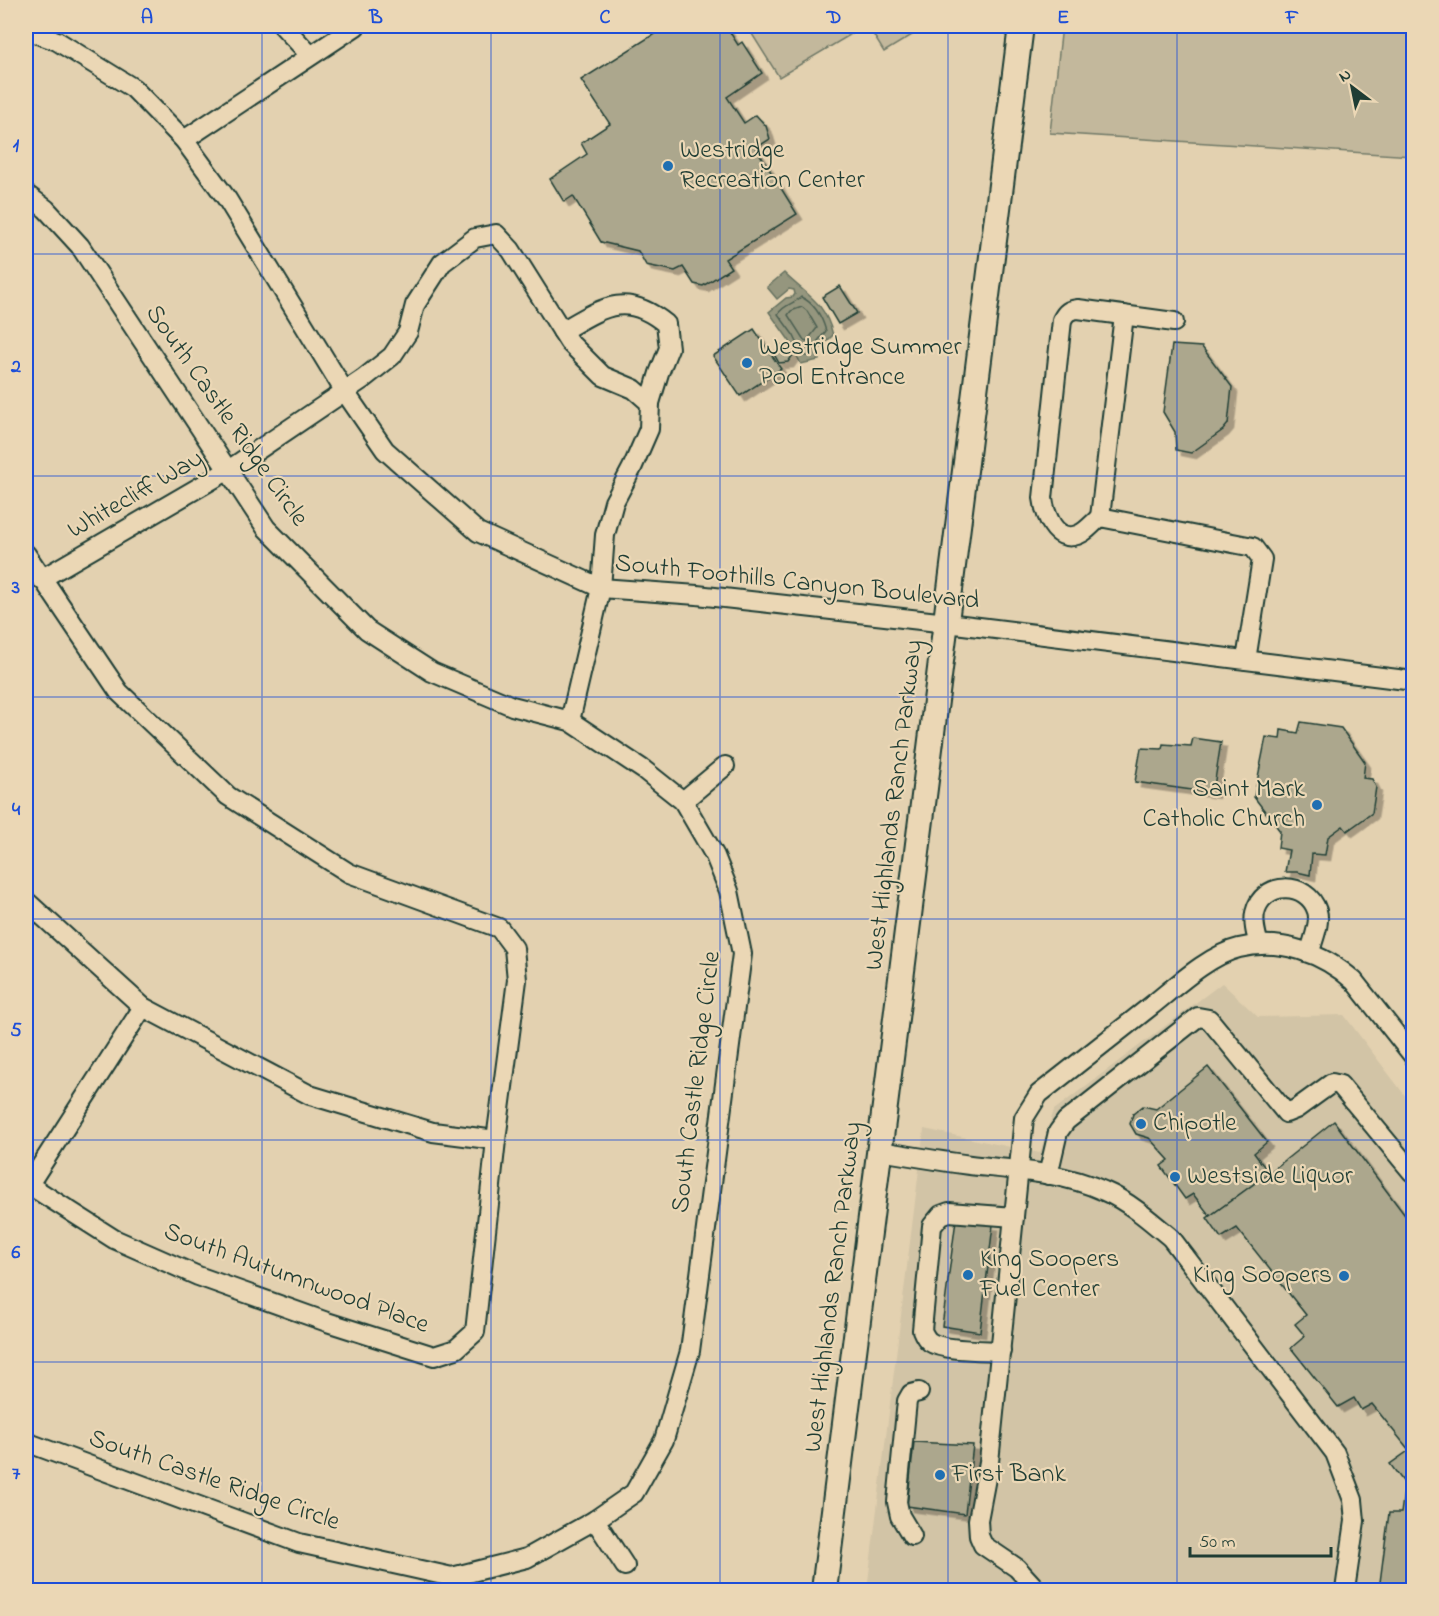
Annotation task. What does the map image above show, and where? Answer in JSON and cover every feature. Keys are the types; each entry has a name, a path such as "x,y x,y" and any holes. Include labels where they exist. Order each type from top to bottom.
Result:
{"main road":[{"name":"West Highlands Ranch Parkway","path":"824,1590 1021,26"}],"street":[{"path":"283,26 310,55"},
{"path":"184,140 356,26"},
{"name":"South Foothills Canyon Boulevard","path":"26,30 57,41 133,88 184,140 227,199 345,392 385,450 478,532 601,588 697,595 947,623 1413,681"},
{"name":"South Castle Ridge Circle","path":"26,194 46,209 80,246 266,528 367,630 432,672 512,706 570,721 644,770 683,801 715,856 729,891 742,954 690,1351 664,1440 634,1493 595,1520 527,1558 453,1584 299,1543 26,1442"},
{"name":"Whitecliff Way","path":"41,579 227,471 345,392 392,356 408,332 416,305 442,263 475,238 496,234 511,250 562,331"},
{"path":"570,721 601,588 604,535 614,502 649,429 650,403 658,373 669,348 666,324 652,312 621,303 595,311 562,331 569,342 603,376 634,389 650,403"},
{"path":"1124,315 1100,518 1080,535 1069,537 1057,532 1045,512 1043,498 1062,320 1065,313 1071,309 1124,315 1174,322"},
{"path":"1100,518 1253,547 1262,559 1246,660"},
{"path":"26,554 119,692 228,796 349,873 499,928 514,948 517,980 496,1140 433,1132 310,1095 143,1007 26,901"},
{"path":"683,801 724,766"},
{"path":"1259,945 1254,922 1258,904 1262,898 1278,888 1294,888 1308,896 1318,911 1317,929 1310,952"},
{"path":"1037,1590 1017,1568 983,1545 979,1536 978,1520 989,1462 1024,1118 1039,1094 1214,958 1238,948 1259,945 1310,952 1346,974 1354,981 1413,1057"},
{"path":"26,1185 143,1007"},
{"path":"1048,1175 1058,1132 1066,1121 1198,1017 1209,1019 1286,1113 1296,1109 1332,1083 1340,1086 1412,1173"},
{"name":"South Autumnwood Place","path":"26,1185 114,1239 198,1276 327,1322 434,1356 456,1348 475,1332 496,1140"},
{"path":"880,1150 1083,1182 1107,1192 1144,1216 1171,1238 1335,1453 1353,1500 1355,1521 1345,1590"},
{"path":"1001,1351 945,1347 931,1343 925,1336 922,1330 932,1226 941,1215 949,1212 1014,1217"},
{"path":"912,1536 900,1516 897,1502 907,1401 912,1394 919,1392"},
{"path":"595,1520 625,1566"}],"shaded area":[{"path":"747,26 865,26 779,77"},
{"path":"868,26 927,26 884,52"},
{"path":"1062,26 1413,26 1413,156 1050,133"},
{"path":"1222,983 1258,1017 1344,1015 1413,1106 1413,1590 867,1590 924,1129 1040,1153 1054,1110"}],"water":[{"path":"784,273 820,306 829,323 833,335 818,350 819,360 801,364 789,340 769,312 786,298 793,297 795,294 794,290 789,289 777,299 767,287"}],"building":[{"name":"Westridge Recreation Center","path":"667,26 726,26 738,45 742,42 762,73 727,97 744,123 756,115 766,126 770,139 756,148 797,214 725,259 731,268 703,286 694,284 683,267 675,271 646,265 638,251 601,242 573,196 564,202 550,179 587,154 581,143 610,124 581,80"},
{"path":"840,286 857,313 838,324 822,297"},
{"name":"Westridge Summer Pool Entrance","path":"754,329 781,369 740,396 713,356"},
{"path":"780,345 789,347 793,355 788,362 779,363 774,354"},
{"path":"1172,345 1202,347 1232,387 1228,424 1191,453 1176,450 1175,432 1163,412"},
{"name":"Saint Mark Catholic Church","path":"1301,722 1341,728 1365,762 1363,778 1372,779 1376,787 1372,813 1347,831 1343,826 1328,837 1325,855 1312,854 1310,875 1285,872 1289,850 1278,848 1280,831 1254,797 1266,737 1280,739 1281,730 1298,733"},
{"path":"1193,738 1221,742 1213,793 1135,782 1141,748 1162,749 1163,744 1191,746"},
{"path":"1208,1067 1267,1142 1254,1153 1269,1173 1210,1216 1193,1194 1185,1199 1161,1166 1169,1160 1149,1138 1136,1134 1130,1124 1133,1114 1143,1106 1156,1109"},
{"name":"King Soopers","path":"1334,1121 1410,1222 1414,1219 1414,1447 1409,1450 1372,1404 1361,1410 1354,1398 1338,1407 1291,1348 1305,1336 1295,1324 1306,1315 1237,1228 1221,1238 1207,1218 1269,1173"},
{"name":"King Soopers Fuel Center","path":"956,1220 993,1225 980,1332 942,1326"},
{"name":"First Bank","path":"914,1442 973,1445 965,1514 907,1506"},
{"path":"1414,1447 1414,1590 1379,1590 1389,1513 1401,1513 1405,1484 1390,1464"}],"place":[{"name":"Westridge Recreation Center","path":"668,166"},
{"name":"Westridge Summer Pool Entrance","path":"747,363"},
{"name":"Saint Mark Catholic Church","path":"1317,805"},
{"name":"Chipotle","path":"1141,1124"},
{"name":"Westside Liquor","path":"1175,1177"},
{"name":"King Soopers Fuel Center","path":"968,1275"},
{"name":"King Soopers","path":"1344,1276"},
{"name":"First Bank","path":"940,1475"}]}
